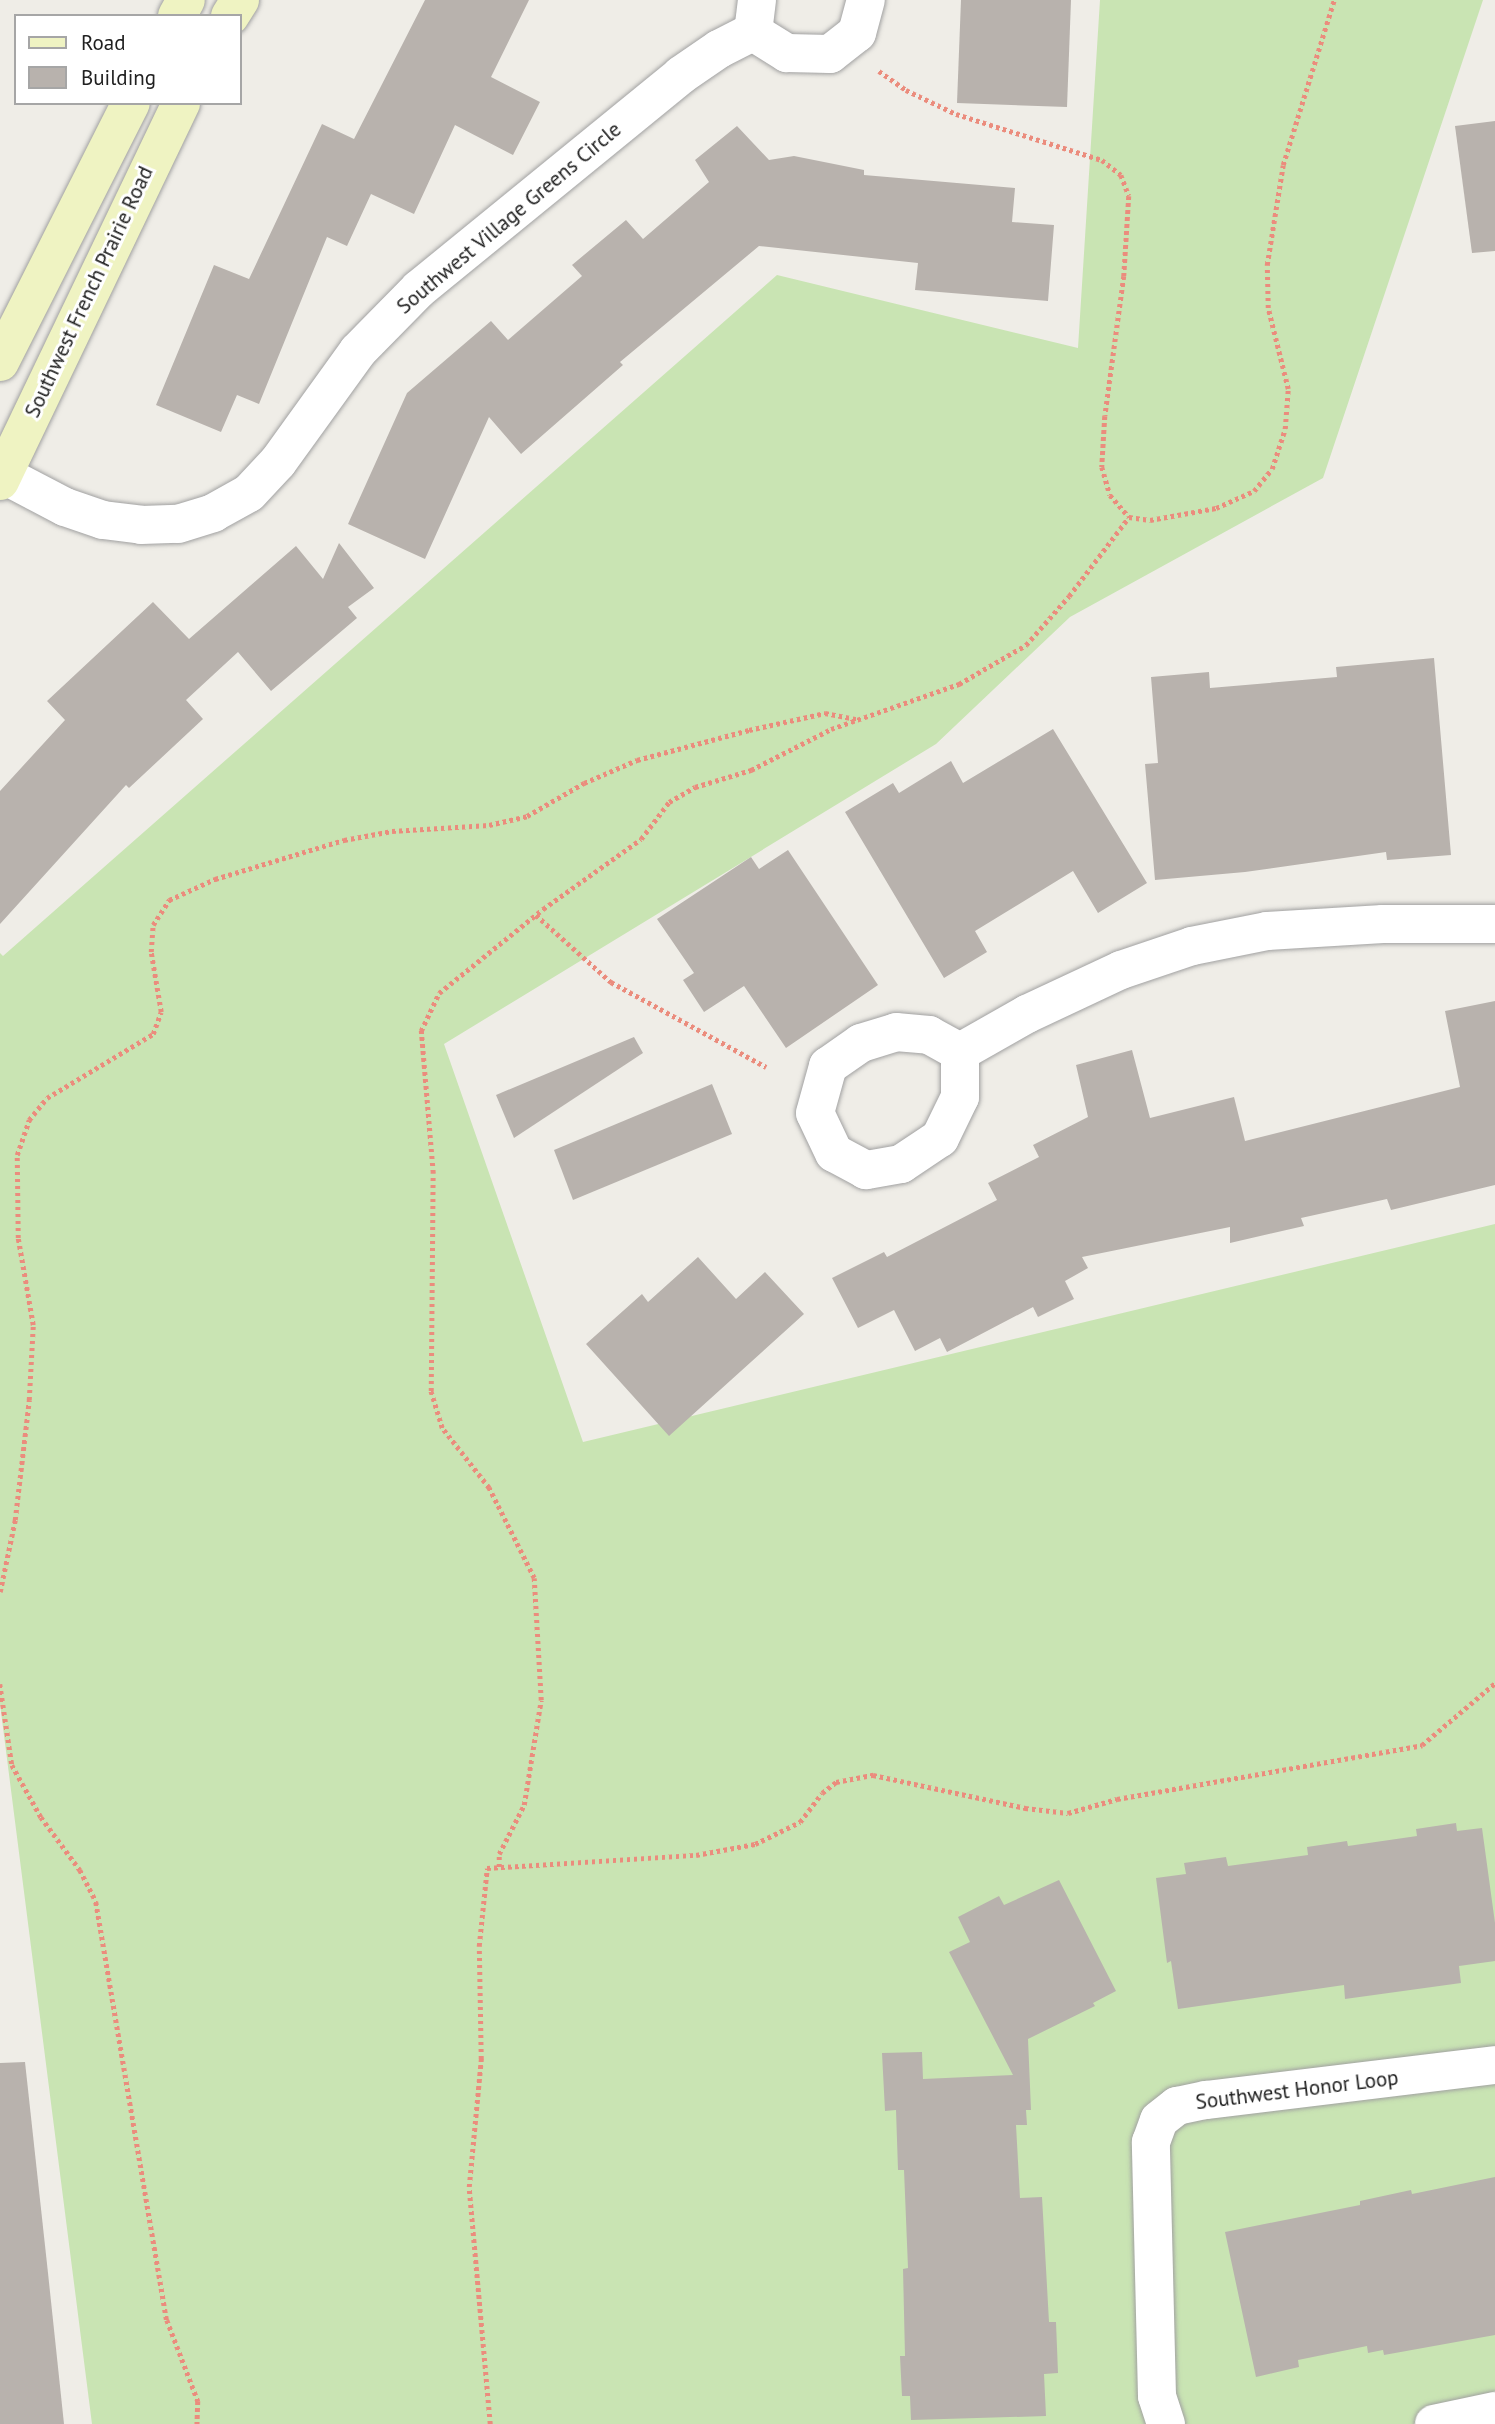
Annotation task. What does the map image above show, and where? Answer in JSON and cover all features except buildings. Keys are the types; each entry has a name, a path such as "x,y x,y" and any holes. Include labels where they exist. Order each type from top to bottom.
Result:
{"street":[{"name":"Southwest Village Greens Circle","path":"1,476 65,507 103,520 141,525 178,524 213,513 249,493 278,462 358,351 419,289 681,75 719,48 755,16 787,53 830,54 857,33 866,0"},
{"name":"Southwest French Prairie Road","path":"0,362 130,105"},
{"name":"Southwest French Prairie Road","path":"1,476 180,105"},
{"path":"960,1052 1027,1014 1121,970 1192,946 1267,931 1383,924 1495,924"},
{"name":"Southwest Honor Loop","path":"1166,2424 1157,2396 1155,2316 1151,2142 1159,2120 1177,2106 1206,2100 1495,2065"},
{"path":"1434,2424 1495,2411"}],"path":[{"path":"874,67 906,90 956,114 1102,160 1121,175 1129,195 1126,249 1105,416 1102,467 1110,495 1129,517 1150,520 1216,508 1254,491 1272,469 1285,429 1288,389 1268,308 1268,265 1283,165 1334,0"},
{"path":"499,1867 499,1854 524,1805 541,1700 534,1578 489,1488 442,1428 430,1391 433,1173 421,1031 439,993 536,915 641,839 669,802 695,787 751,769 831,729 959,684 1026,645 1129,517"},
{"path":"0,1592 15,1520 29,1400 33,1325 28,1282 18,1238 17,1155 29,1120 47,1098 153,1034 161,1012 152,952 153,925 169,900 215,879 344,840 392,831 489,825 527,816 584,783 637,760 749,730 825,713 857,720"},
{"path":"536,915 611,982 765,1067"},
{"path":"490,2424 468,2187 481,2059 480,1947 487,1868 696,1855 755,1844 800,1822 822,1793 836,1782 873,1775 1025,1808 1068,1813 1117,1799 1422,1745 1495,1683"},
{"path":"0,1684 12,1765 41,1817 80,1870 96,1902 167,2320 198,2401 197,2424"}],"green space":[{"path":"1100,0 1483,0 1323,478 1070,617 936,744 444,1044 583,1442 1495,1224 1495,2424 92,2424 0,1704 0,953 3,956 777,275 1078,348"}]}
